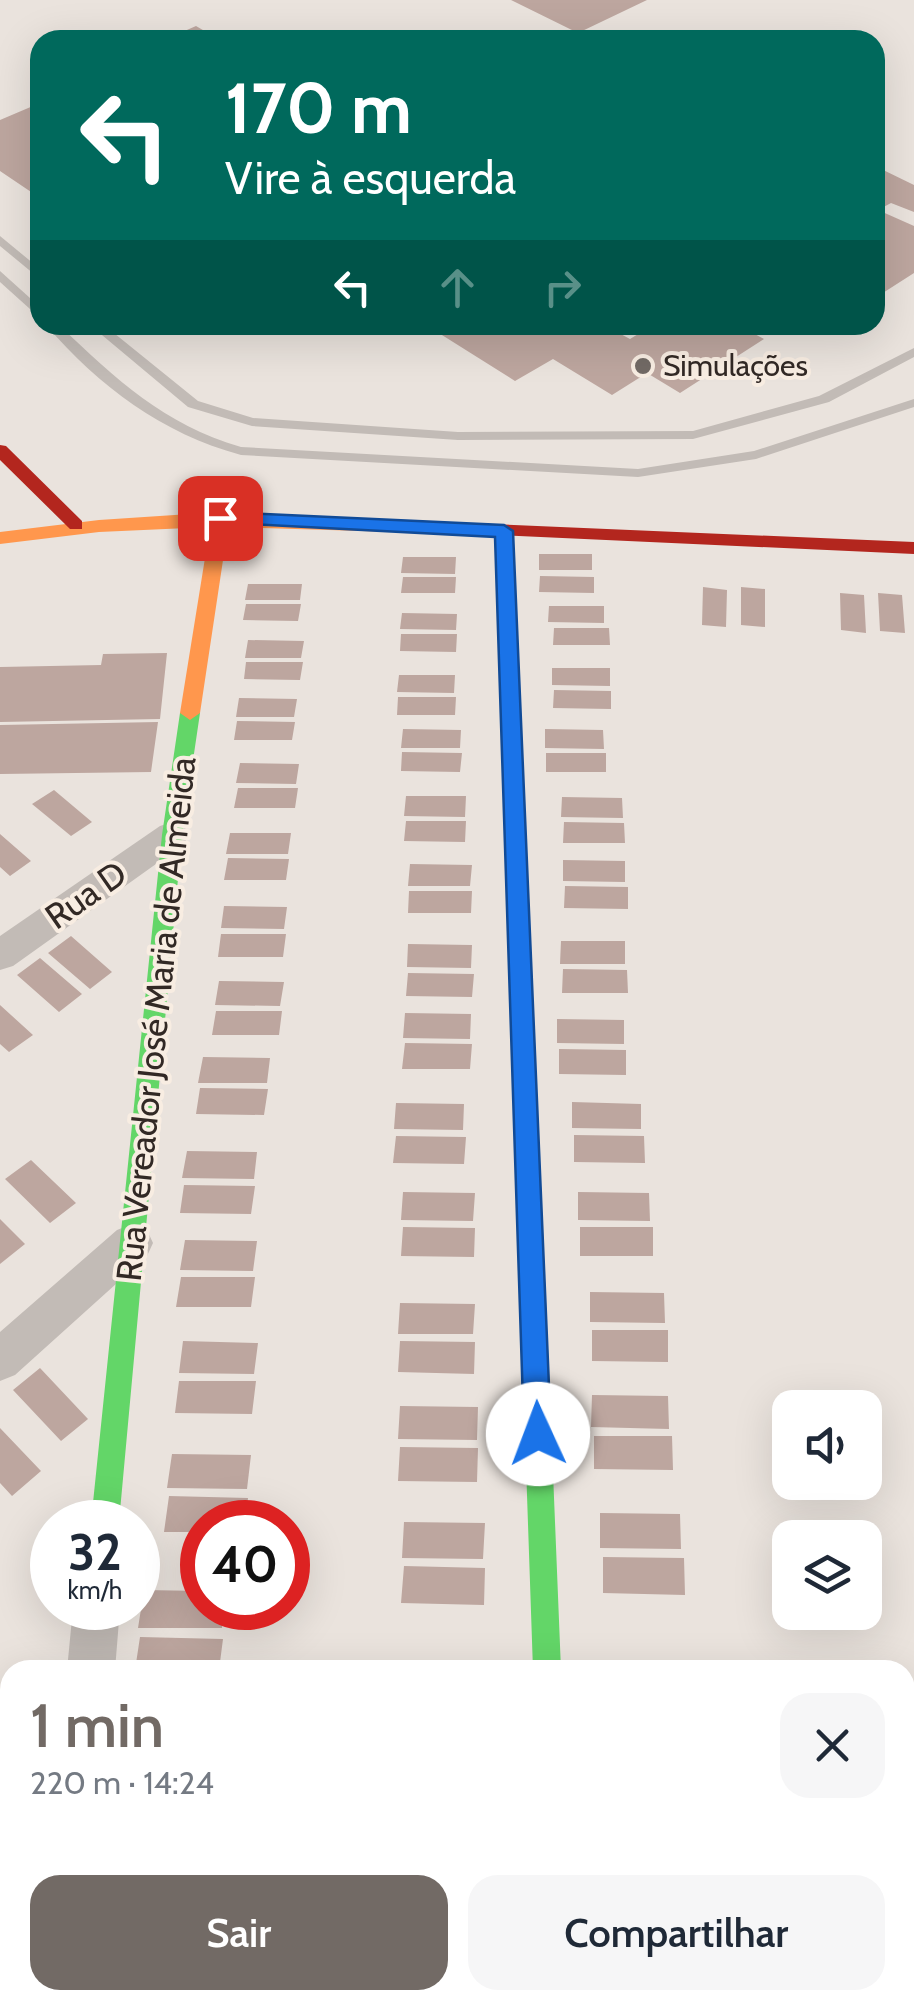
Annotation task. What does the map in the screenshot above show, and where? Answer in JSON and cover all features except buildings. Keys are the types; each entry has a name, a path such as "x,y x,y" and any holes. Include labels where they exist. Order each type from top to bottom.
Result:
{"street":[{"path":"0,450 76,524"},
{"path":"0,538 76,524 220,518 914,548"},
{"name":"Rua Vereador José Maria de Almeida","path":"107,1500 172,834 220,518"},
{"path":"504,531 547,1660"},
{"name":"Rua D","path":"0,955 172,834"},
{"path":"0,1360 132,1243"},
{"path":"92,1660 95,1630"}],"lane":[{"path":"0,240 30,267"},
{"path":"0,276 30,304"},
{"path":"62,335 104,378 174,430 199,442 241,451 638,473 756,455 914,403"},
{"path":"108,335 193,404 252,422 458,436 693,435 824,399 914,352"}],"traffic: fast":[{"path":"107,1500 172,835 190,713"},
{"path":"535,1349 547,1660"}],"traffic: slow":[{"path":"190,713 220,518"},
{"path":"0,538 148,523 246,521 395,526"},
{"path":"504,531 535,1349"}],"traffic: jam":[{"path":"0,450 76,525"},
{"path":"395,526 914,548"}],"place":[{"name":"Simulações","path":"643,366"}],"route":[{"path":"220,518 504,531 538,1434"}]}
